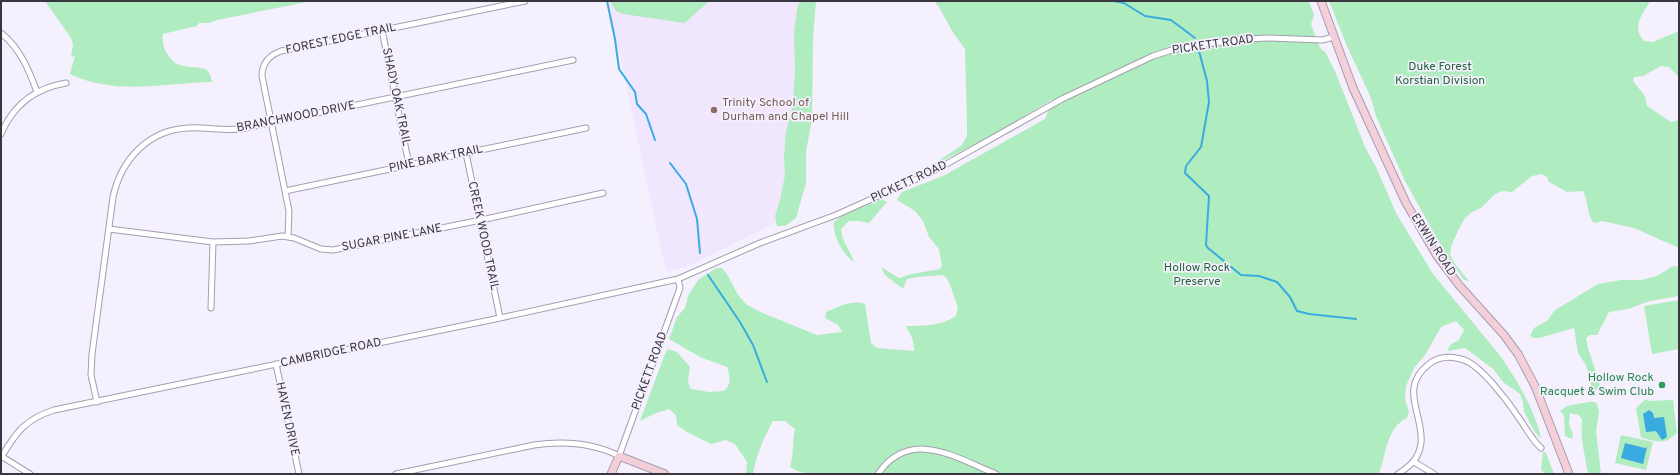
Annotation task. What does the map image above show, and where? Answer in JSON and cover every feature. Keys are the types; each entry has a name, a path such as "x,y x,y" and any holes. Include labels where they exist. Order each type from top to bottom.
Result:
{"main road":[{"name":"ERWIN ROAD","path":"1322,1 1358,100 1418,226 1437,256 1459,285 1504,335 1521,358 1535,386 1569,474"},
{"name":"PICKETT ROAD","path":"611,474 619,456"},
{"path":"619,456 665,474"}],"street":[{"name":"FOREST EDGE TRAIL","path":"288,237 290,220 262,76 263,68 270,58 281,51 525,1"},
{"name":"SHADY OAK TRAIL","path":"382,30 409,165"},
{"path":"1,33 23,59 37,92"},
{"name":"PICKETT ROAD","path":"619,456 680,288 678,279 760,243 836,215 934,171 1062,99 1153,56 1175,49 1228,41 1270,38 1322,40 1334,37"},
{"name":"BRANCHWOOD DRIVE","path":"97,402 92,383 91,368 113,197 118,179 128,161 146,143 163,134 181,128 231,130 271,124 573,60"},
{"path":"1,134 15,110 24,100 47,87 66,83"},
{"name":"PINE BARK TRAIL","path":"285,191 586,128"},
{"name":"CREEK WOOD TRAIL","path":"466,153 500,318"},
{"name":"SUGAR PINE LANE","path":"109,229 213,242 250,241 276,236 288,237 322,249 333,250 602,193"},
{"path":"211,308 213,242"},
{"name":"CAMBRIDGE ROAD","path":"1,456 17,433 30,421 37,416 54,410 500,318 678,279"},
{"path":"1398,474 1414,462 1419,451 1421,436 1414,401 1414,387 1418,377 1425,367 1437,359 1464,359 1478,368 1511,406 1541,448"},
{"name":"HAVEN DRIVE","path":"276,364 299,474"},
{"path":"396,474 519,448 550,443 585,445 619,456"},
{"path":"878,474 884,465 896,454 911,449 925,448 940,451 996,474"},
{"path":"1,456 30,474"},
{"path":"1414,462 1434,474"}],"shaded area":[{"name":"Trinity School of Durham and Chapel Hill","path":"608,1 813,1 783,219 689,266 666,272"}],"green space":[{"path":"45,1 312,1 217,20 209,23 199,23 197,26 163,34 164,47 173,61 183,66 207,70 211,76 212,82 140,87 105,85 88,81 70,74 75,56 71,57 73,45 71,38"},
{"path":"610,1 709,1 685,23 623,14 616,11"},
{"path":"800,1 816,1 813,38 812,120 806,151 806,183 796,218 785,226 777,226 775,216 785,175 784,157 786,132 793,104 795,69 794,32 797,9"},
{"name":"Hollow Rock Preserve","path":"934,1 1309,1 1314,15 1311,24 1320,48 1326,53 1337,76 1365,147 1376,167 1396,213 1433,274 1502,358 1514,376 1532,410 1538,425 1541,439 1535,432 1524,412 1520,394 1503,382 1493,369 1465,348 1447,351 1451,344 1459,340 1464,330 1456,321 1441,327 1425,355 1414,368 1406,386 1405,399 1409,412 1407,418 1400,422 1391,435 1379,474 809,474 797,471 790,467 795,429 785,421 773,421 761,446 753,474 746,474 747,462 735,444 726,440 711,444 687,432 677,425 676,415 669,409 656,413 640,421 668,349 677,352 690,367 688,382 691,389 709,392 724,391 728,386 729,377 727,367 700,357 669,339 677,317 685,308 688,296 698,280 716,268 722,268 727,274 738,295 746,304 758,311 817,335 842,332 838,325 825,318 826,312 850,303 855,302 865,304 871,343 877,348 914,351 913,340 906,326 938,324 956,316 958,307 949,282 944,275 907,279 903,289 885,275 881,267 899,278 940,269 942,266 939,249 929,237 923,221 915,211 897,200 902,192 943,176 1045,119 1053,99 991,136 932,165 961,146 967,136 965,49"},
{"name":"Duke Forest Korstian Division","path":"1329,1 1651,1 1639,22 1638,27 1640,36 1644,41 1653,42 1679,31 1679,77 1669,67 1661,66 1643,76 1634,77 1633,81 1645,96 1647,106 1671,122 1679,120 1679,248 1634,228 1602,221 1596,223 1592,221 1583,191 1567,192 1549,182 1547,177 1542,174 1532,176 1512,192 1503,191 1495,194 1481,208 1472,212 1465,218 1452,244 1450,254 1455,264 1469,281 1464,280 1445,253 1404,179 1376,116 1371,98 1347,46"},
{"path":"882,199 887,202 869,223 849,221 841,229 843,238 854,262 846,255 839,244 835,233 834,222 843,215"},
{"path":"1673,266 1679,267 1679,296 1650,301 1628,309 1609,312 1597,335 1590,335 1586,338 1600,385 1596,390 1592,388 1586,365 1578,353 1574,328 1539,338 1533,338 1530,336 1534,328 1547,321 1555,310 1598,284 1621,280 1641,280 1657,276"},
{"path":"1679,300 1679,349 1652,354 1644,306"},
{"path":"1646,399 1648,401 1673,400 1677,433 1668,440 1660,442 1641,438 1636,408"},
{"path":"1595,402 1597,404 1599,412 1596,431 1601,474 1588,474 1582,440 1582,419 1579,415 1570,413 1569,424 1573,434 1572,439 1565,436 1564,416 1560,411 1567,406"},
{"path":"1621,435 1653,442 1646,470 1615,463"},
{"path":"1543,451 1546,453 1554,474 1546,474 1541,470"}],"water":[{"path":"1649,410 1653,413 1654,418 1664,417 1667,437 1662,440 1656,431 1646,432 1643,414"},
{"path":"1625,443 1645,448 1647,447 1643,464 1621,458"}],"waterway":[{"path":"607,1 615,39 619,69 635,92 637,104 646,114 655,140"},
{"path":"1114,1 1124,3 1145,16 1171,20 1195,38"},
{"path":"1199,51 1207,81 1209,102 1201,147 1186,166 1185,173 1209,196 1206,245 1241,275 1259,276 1277,282 1290,297 1297,311 1309,314 1356,319"},
{"path":"670,163 686,184 697,219 700,253"},
{"path":"708,275 740,322 753,345 767,382"}],"place":[{"name":"Trinity School of Durham and Chapel Hill","path":"714,110"},
{"name":"Hollow Rock Racquet & Swim Club","path":"1662,385"}]}
